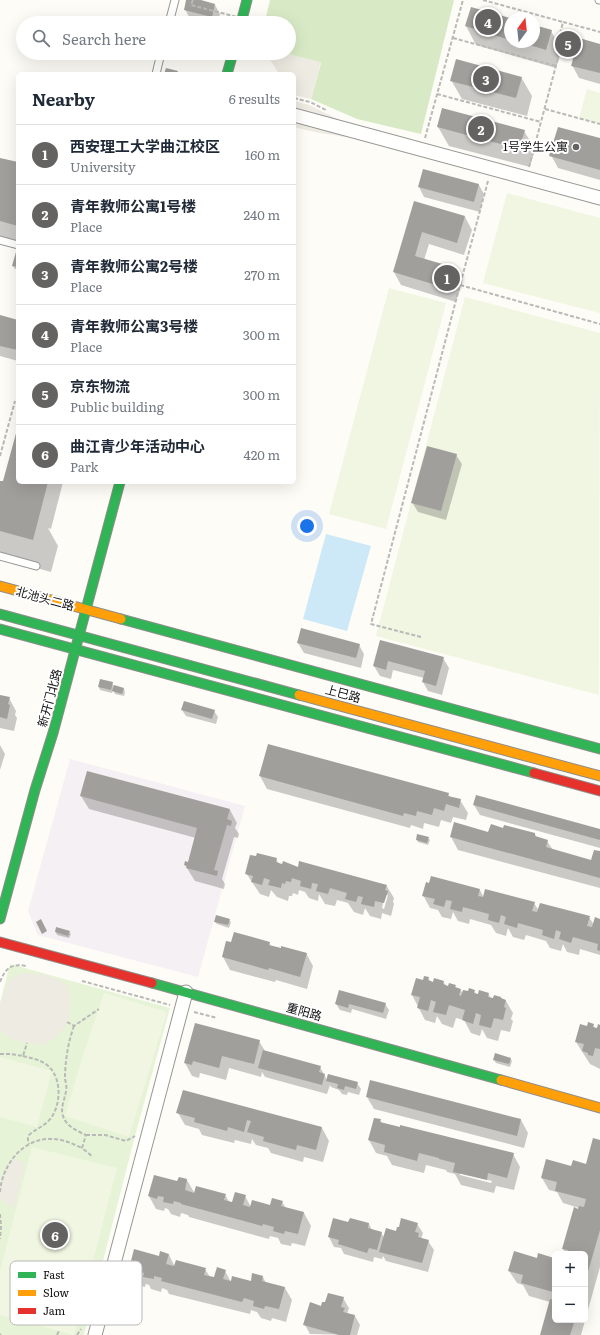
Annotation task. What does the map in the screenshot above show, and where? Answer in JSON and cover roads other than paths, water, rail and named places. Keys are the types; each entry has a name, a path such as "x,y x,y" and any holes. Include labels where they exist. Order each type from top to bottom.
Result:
{"street":[{"path":"243,16 247,0"},
{"path":"228,72 231,60"},
{"path":"296,116 600,198"},
{"name":"新开门北路","path":"0,919 35,790 80,635 87,622 86,610 119,484"},
{"path":"0,586 600,750"},
{"path":"0,614 80,635"},
{"name":"北池头二路","path":"71,618 87,622"},
{"path":"0,629 600,791"},
{"name":"上巳路","path":"80,635 600,776"},
{"name":"重阳路","path":"0,942 186,992 600,1108"},
{"path":"115,1261 186,992"},
{"path":"95,1335 98,1325"}],"lane":[{"path":"171,16 175,0"},
{"path":"156,72 159,60"},
{"path":"0,240 16,244"},
{"path":"0,556 36,566"}],"water":[{"path":"326,534 371,546 347,631 303,619"}],"place":[{"name":"青年教师公寓3号楼","path":"488,22"},
{"name":"京东物流","path":"568,44"},
{"name":"青年教师公寓2号楼","path":"486,79"},
{"name":"青年教师公寓1号楼","path":"481,129"},
{"name":"1号学生公寓","path":"576,147"},
{"name":"西安理工大学曲江校区","path":"447,278"},
{"name":"曲江青少年活动中心","path":"55,1235"}]}
